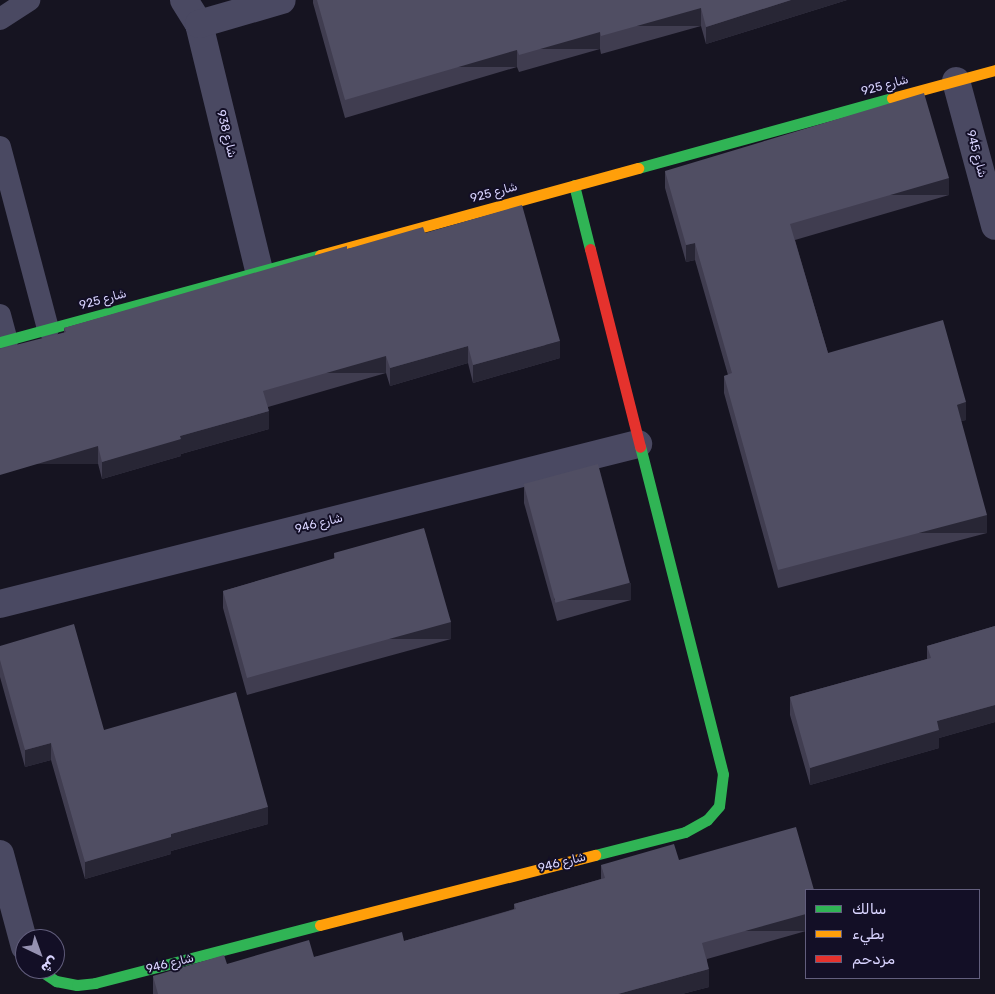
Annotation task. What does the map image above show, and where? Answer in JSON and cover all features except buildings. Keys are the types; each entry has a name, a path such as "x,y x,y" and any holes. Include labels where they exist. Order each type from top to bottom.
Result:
{"street":[{"name":"شارع 938","path":"184,0 199,24 259,272"},
{"path":"199,24 282,0"},
{"name":"شارع 925","path":"3,341 995,70"},
{"name":"شارع 945","path":"956,81 995,226"},
{"name":"شارع 946","path":"53,979 77,985 95,983 685,832 707,820 718,806 723,774 574,186"},
{"name":"شارع 946","path":"0,604 638,444"},
{"path":"0,854 20,929"}],"lane":[{"path":"0,19 30,0"},
{"path":"0,147 8,212 48,329"},
{"path":"0,315 3,341"}],"traffic: fast":[{"path":"638,168 892,98"},
{"path":"574,185 590,249"},
{"path":"0,342 320,255"},
{"path":"595,855 685,832 707,820 719,806 723,774 640,447"},
{"path":"53,979 77,985 95,983 320,925"}],"traffic: slow":[{"path":"892,98 995,70"},
{"path":"320,255 638,168"},
{"path":"320,925 595,855"}],"traffic: jam":[{"path":"590,249 640,447"}]}
